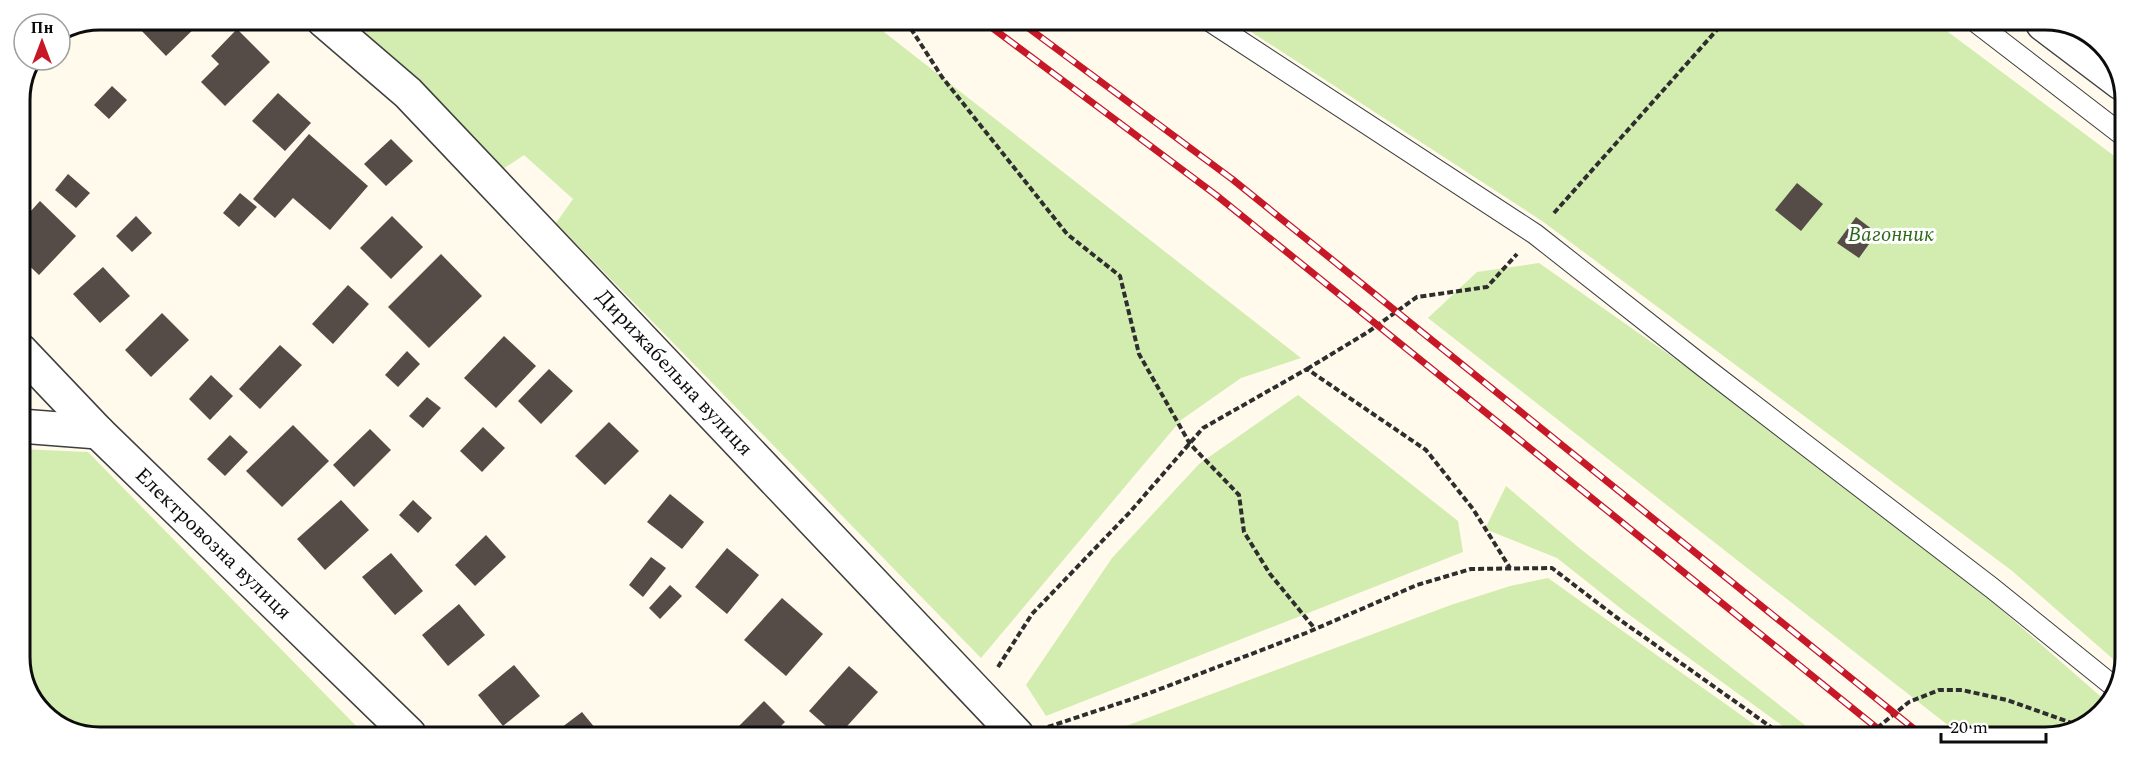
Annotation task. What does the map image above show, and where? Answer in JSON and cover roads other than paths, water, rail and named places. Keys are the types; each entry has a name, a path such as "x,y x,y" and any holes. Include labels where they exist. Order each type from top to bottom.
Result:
{"street":[{"name":"Дирижабельна вулиця","path":"334,30 408,93 980,696 1025,727"},
{"path":"2052,30 2111,75"},
{"name":"Електровозна вулиця","path":"30,361 98,432 402,727"},
{"path":"30,427 98,432"}],"lane":[{"path":"1223,30 1535,234 1992,588 2109,684"},
{"path":"1986,30 2115,129"}],"railway":[{"path":"995,30 1216,195 1876,727"},
{"path":"1031,30 1232,179 1912,727"}],"park label":[{"name":"Вагонник","path":"1891,235"}]}
